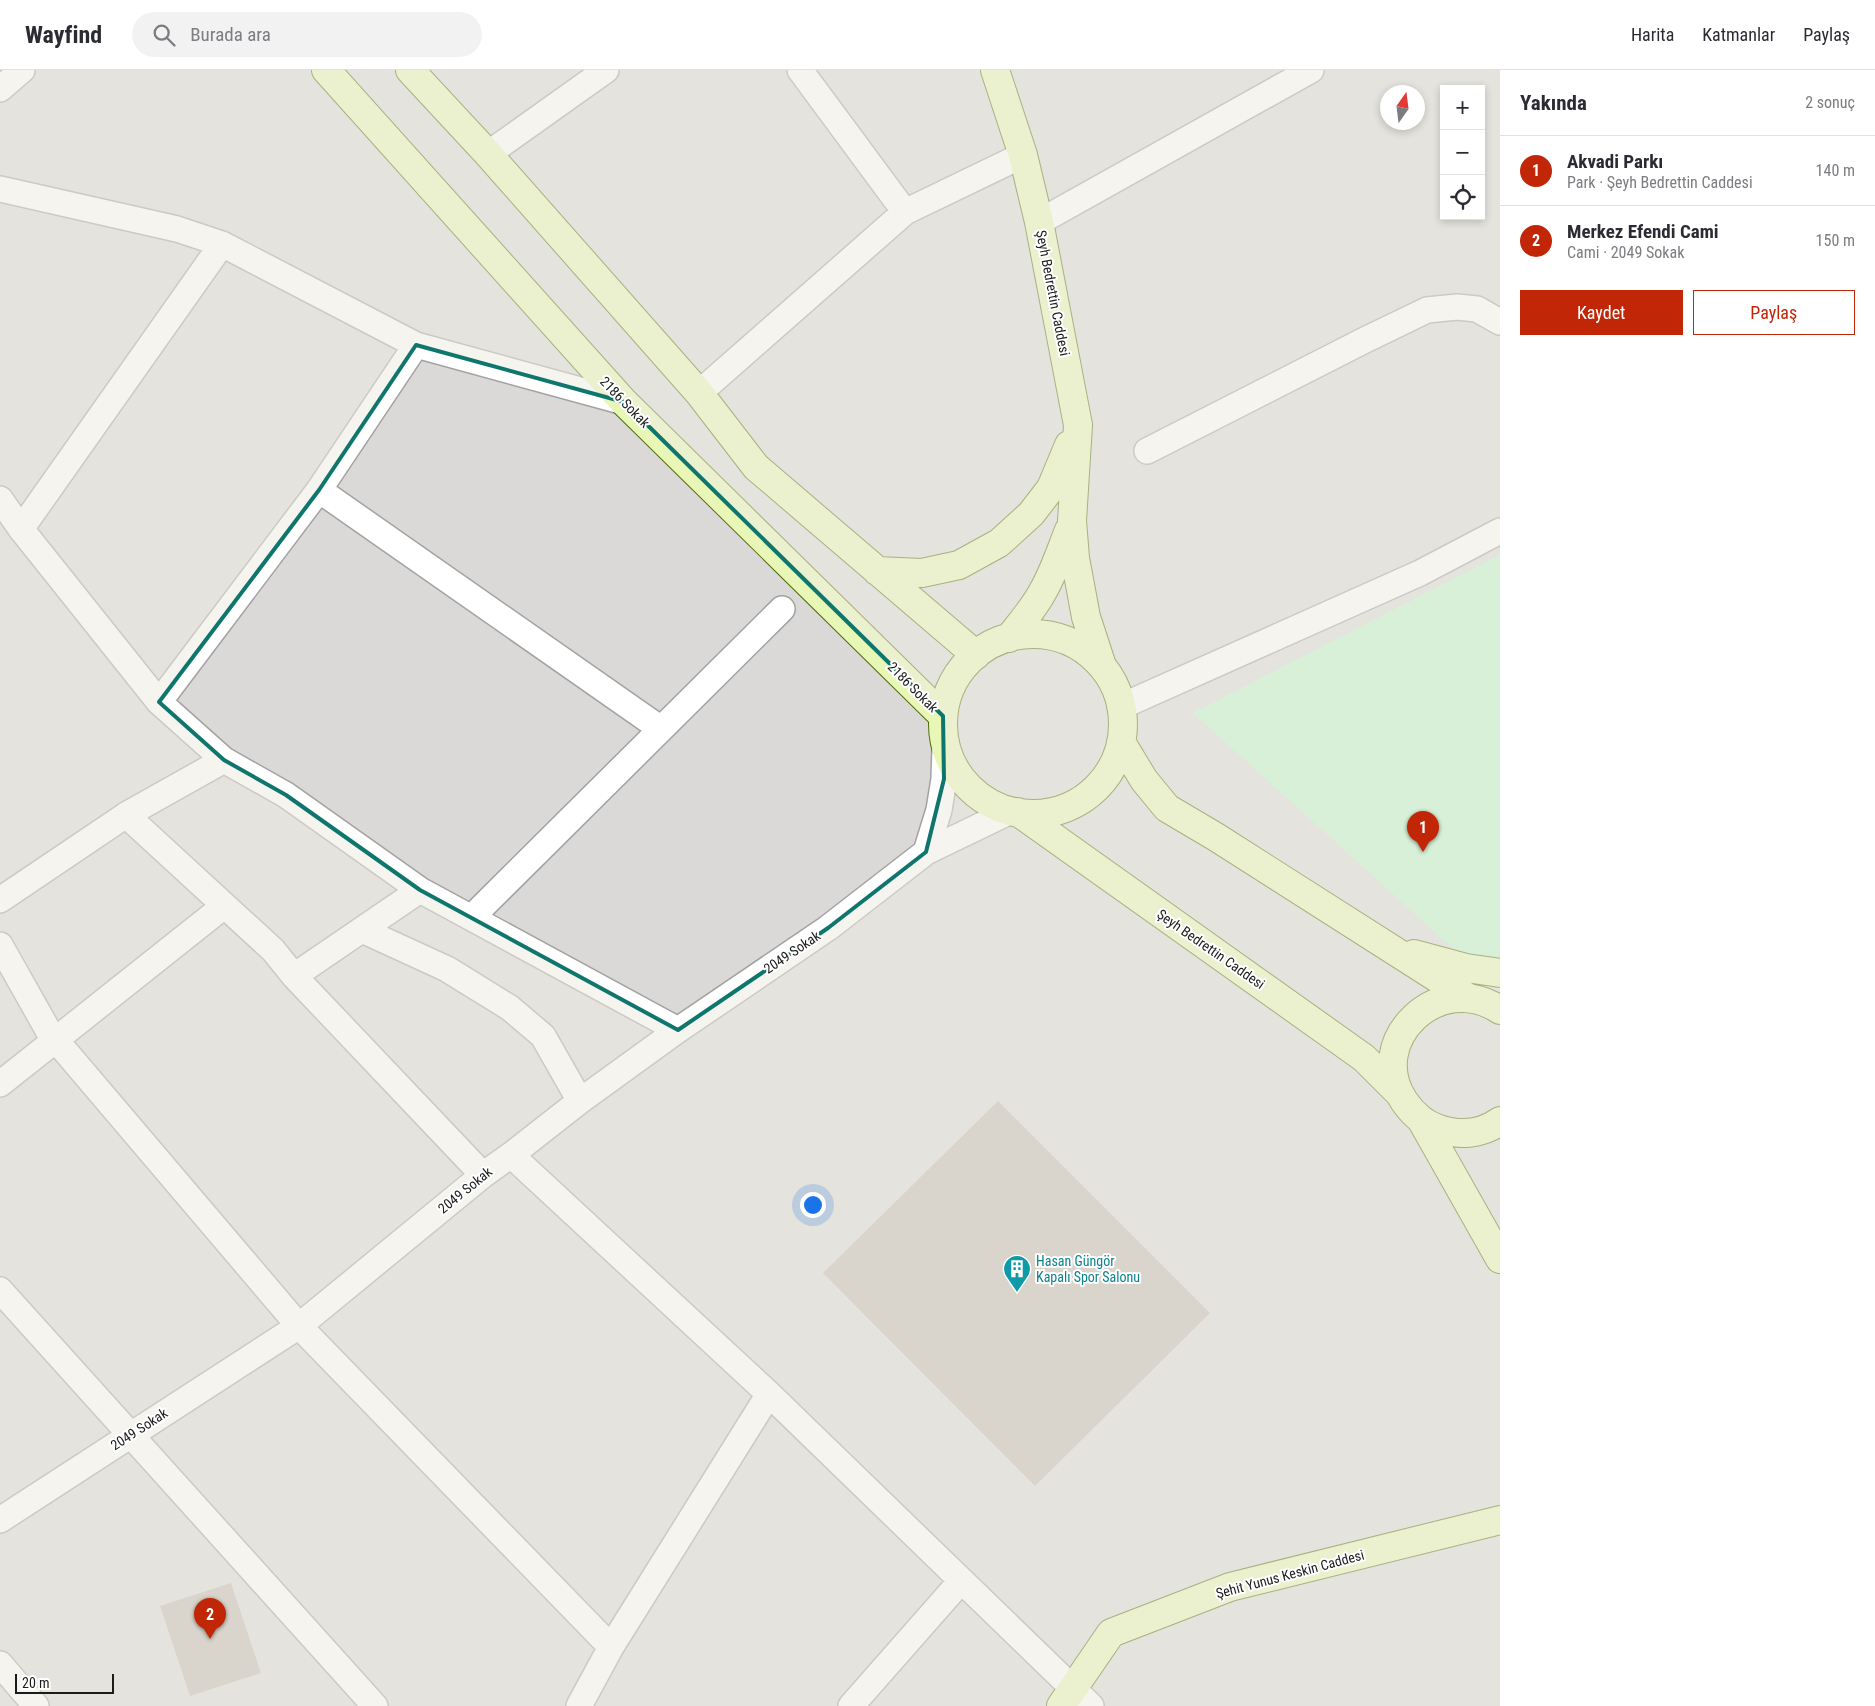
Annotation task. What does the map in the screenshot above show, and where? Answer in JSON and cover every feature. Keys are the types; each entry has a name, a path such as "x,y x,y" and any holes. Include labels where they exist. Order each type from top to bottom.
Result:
{"main road":[{"name":"2186 Sokak","path":"326,70 624,402 943,716"},
{"path":"410,70 488,154 699,393 756,467 976,655"},
{"name":"Şeyh Bedrettin Caddesi","path":"995,70 1023,155 1039,222 1078,425 1072,521 1074,558 1086,617 1102,666"},
{"path":"877,571 922,573 959,565 999,543 1031,514 1051,488 1078,425"},
{"name":"Şeyh Bedrettin Caddesi","path":"1009,638 1027,616 1043,591 1059,558 1072,521"},
{"path":"1021,635 1052,636 1080,647 1102,666 1117,691 1124,720 1120,749 1107,776 1087,796 1061,810 1032,815 1003,810 978,796 957,773 945,746 943,716 950,686 967,661 976,655 992,644 1021,635"},
{"path":"1121,742 1144,780 1168,808 1467,997 1490,1003 1500,1010"},
{"name":"Şeyh Bedrettin Caddesi","path":"1015,812 1364,1058 1422,1121"},
{"path":"1388,947 1466,968 1500,973"},
{"path":"1398,1093 1393,1070 1395,1047 1405,1026 1422,1009 1443,999 1467,997"},
{"path":"1422,1121 1429,1126 1449,1133 1471,1133 1492,1126 1500,1121"},
{"path":"1422,1121 1500,1259"},
{"name":"Şehit Yunus Keskin Caddesi","path":"1075,1700 1111,1633 1230,1587 1500,1520"}],"street":[{"path":"0,89 22,70"},
{"path":"488,154 606,70"},
{"path":"800,70 905,212"},
{"path":"1039,222 1311,70"},
{"path":"699,393 905,212 1023,155"},
{"path":"0,189 177,229 222,244 416,345 624,402"},
{"path":"21,529 222,244"},
{"path":"1147,451 1356,344 1427,310 1456,307 1477,309 1500,322"},
{"path":"159,702 319,490 416,345"},
{"path":"319,490 662,729"},
{"path":"0,499 21,529 159,702 224,760 286,795 420,890 678,1030"},
{"path":"1120,707 1420,573 1500,531"},
{"path":"472,917 782,609"},
{"path":"926,852 939,810 944,779 945,746"},
{"path":"0,900 126,815 224,760"},
{"name":"2049 Sokak","path":"0,1520 300,1326 483,1175 512,1155 580,1101 678,1030 828,928 926,852 1015,812"},
{"path":"126,815 273,950 294,976 483,1175"},
{"path":"294,976 420,890"},
{"path":"0,1084 224,906"},
{"path":"362,930 447,969 510,1008 544,1036 580,1101"},
{"path":"0,944 48,1032 300,1326 611,1646"},
{"path":"512,1155 769,1394 961,1581 1075,1700"},
{"path":"0,1290 375,1706"},
{"path":"579,1706 611,1646 769,1394"},
{"path":"851,1706 961,1581"},
{"path":"0,1664 36,1706"}],"highlighted area":[{"path":"416,345 624,402 943,716 944,779 926,852 828,928 678,1030 420,890 286,795 224,760 159,702 319,490"}],"shaded area":[{"path":"0,70 1500,70 1500,1706 0,1706"}],"green space":[{"path":"1500,555 1500,991 1193,713"}],"building":[{"name":"Hasan Güngör Kapalı Spor Salonu","path":"998,1101 1210,1313 1035,1486 823,1273"},
{"path":"231,1583 261,1673 190,1696 160,1606"}],"place":[{"name":"Akvadi Parkı","path":"1423,852"},
{"name":"Hasan Güngör Kapalı Spor Salonu","path":"1017,1293"},
{"name":"Merkez Efendi Cami","path":"210,1639"}]}
